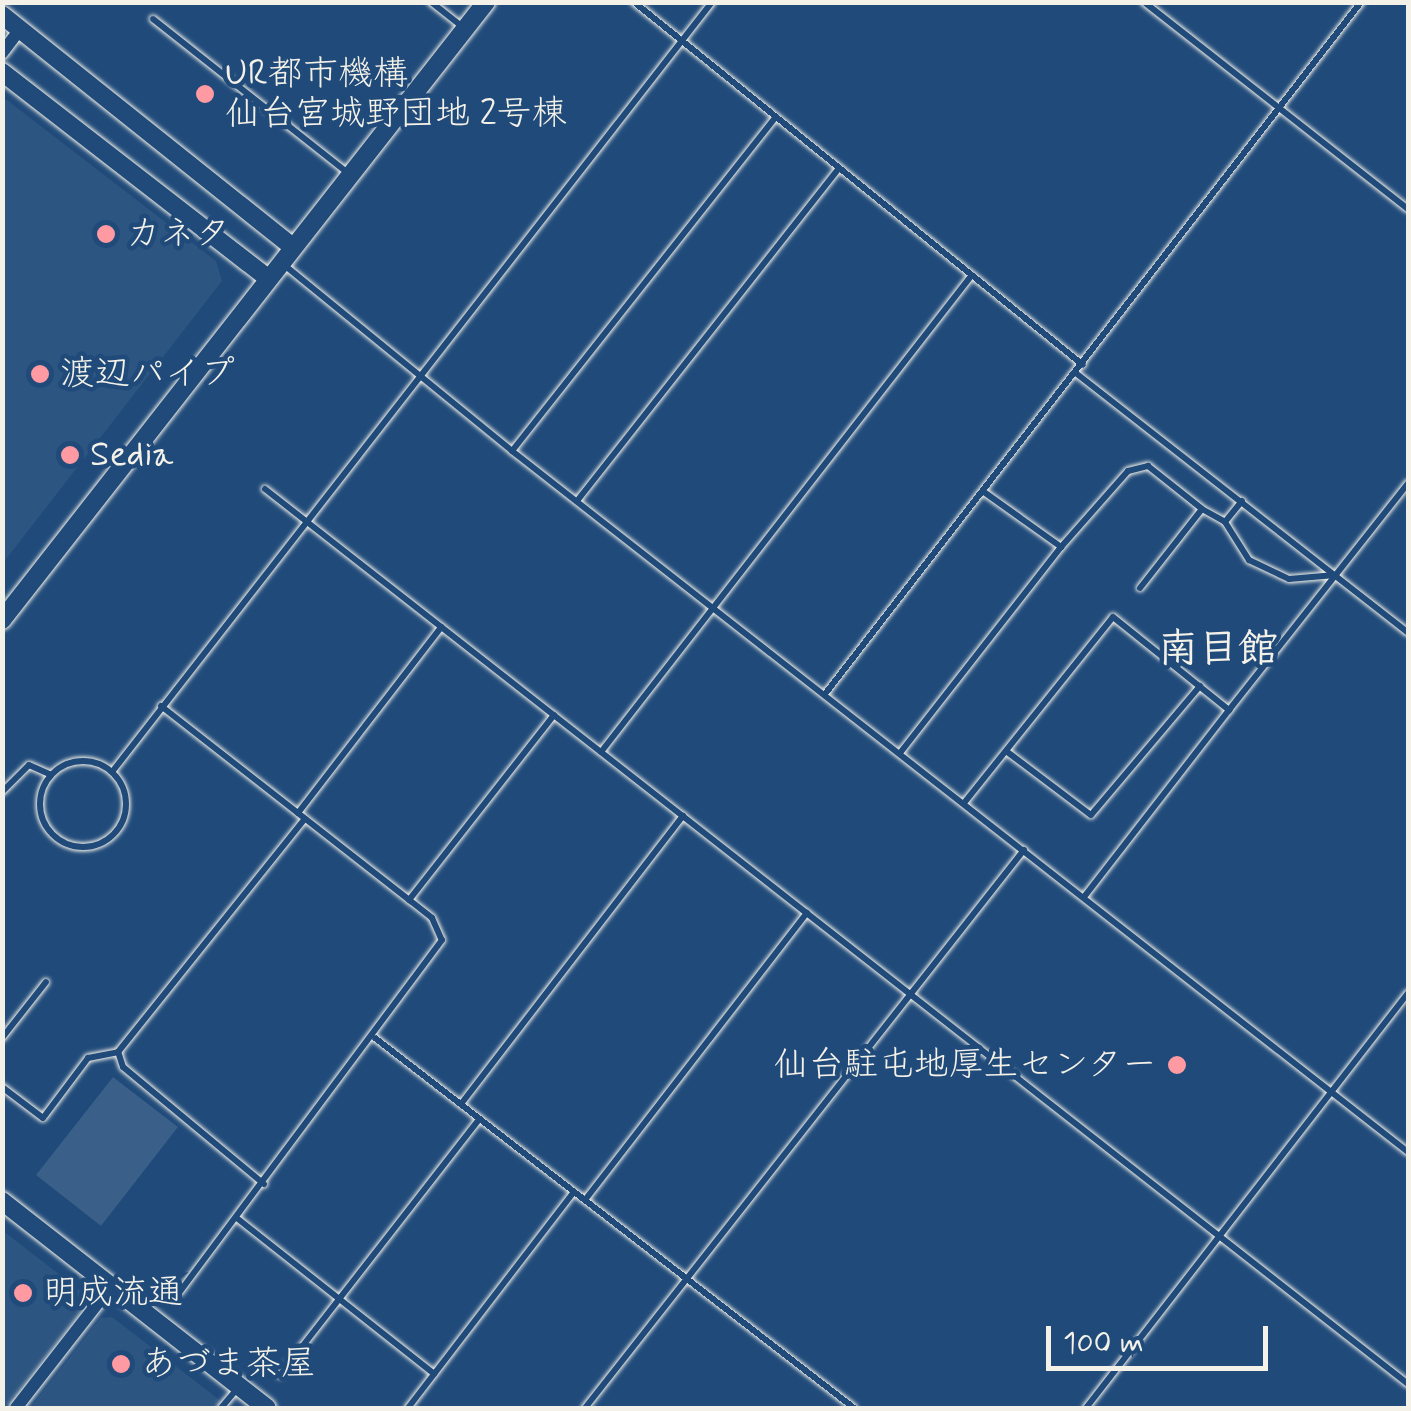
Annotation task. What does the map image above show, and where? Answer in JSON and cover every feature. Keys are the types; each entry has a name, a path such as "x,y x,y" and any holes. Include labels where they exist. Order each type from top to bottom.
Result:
{"street":[{"path":"2,620 486,2"},
{"path":"2,15 287,255"},
{"path":"2,52 20,29"},
{"path":"2,72 268,278"},
{"path":"2,1201 251,1400"},
{"path":"16,1408 111,1286"}],"lane":[{"path":"431,2 466,29"},
{"path":"634,2 1083,365"},
{"path":"112,772 712,2"},
{"path":"1144,2 1408,210"},
{"path":"824,694 1078,374 1361,2"},
{"path":"153,19 350,174"},
{"path":"512,451 776,117"},
{"path":"577,502 839,168"},
{"path":"287,255 418,375 512,451 1408,1152"},
{"path":"600,752 972,275"},
{"path":"1078,374 1408,633"},
{"path":"900,753 1061,547 1128,471 1148,466 1202,509 1225,522 1232,540 1262,566 1289,579 1336,575"},
{"path":"1084,897 1408,483"},
{"path":"265,489 1408,1384"},
{"path":"984,492 1061,547"},
{"path":"1225,522 1242,502"},
{"path":"1140,588 1202,509"},
{"path":"964,803 1113,617 1229,710"},
{"path":"298,812 441,627"},
{"path":"1006,751 1092,815 1200,686"},
{"path":"160,706 432,918 442,940 375,1038 180,1292"},
{"path":"409,900 554,715"},
{"path":"2,792 28,765 51,775 88,761 112,772 126,812 112,837 85,848 58,839 41,816 51,775"},
{"path":"461,1104 683,816"},
{"path":"2,1087 43,1118 88,1058 118,1052 305,819"},
{"path":"585,1408 1024,850"},
{"path":"585,1200 807,913"},
{"path":"2,1038 46,982"},
{"path":"1086,1408 1408,993"},
{"path":"375,1038 854,1408"},
{"path":"118,1052 122,1067 264,1184"},
{"path":"280,1375 480,1118"},
{"path":"408,1408 574,1192"},
{"path":"238,1219 434,1374"},
{"path":"221,1408 251,1400"}],"shaded area":[{"path":"3,97 216,261 222,281 3,563"},
{"path":"113,1077 178,1127 101,1226 36,1175"},
{"path":"2,1230 91,1299 4,1408 2,1408"},
{"path":"112,1317 230,1408 31,1408 101,1318"}],"place":[{"name":"UR都市機構 仙台宮城野団地 2号棟","path":"205,94"},
{"name":"カネタ","path":"106,234"},
{"name":"渡辺パイプ","path":"40,374"},
{"name":"Sedia","path":"70,455"},
{"name":"仙台駐屯地厚生センター","path":"1177,1065"},
{"name":"明成流通","path":"23,1293"},
{"name":"あづま茶屋","path":"121,1364"}],"district":[{"name":"南目館","path":"1218,650"}]}
